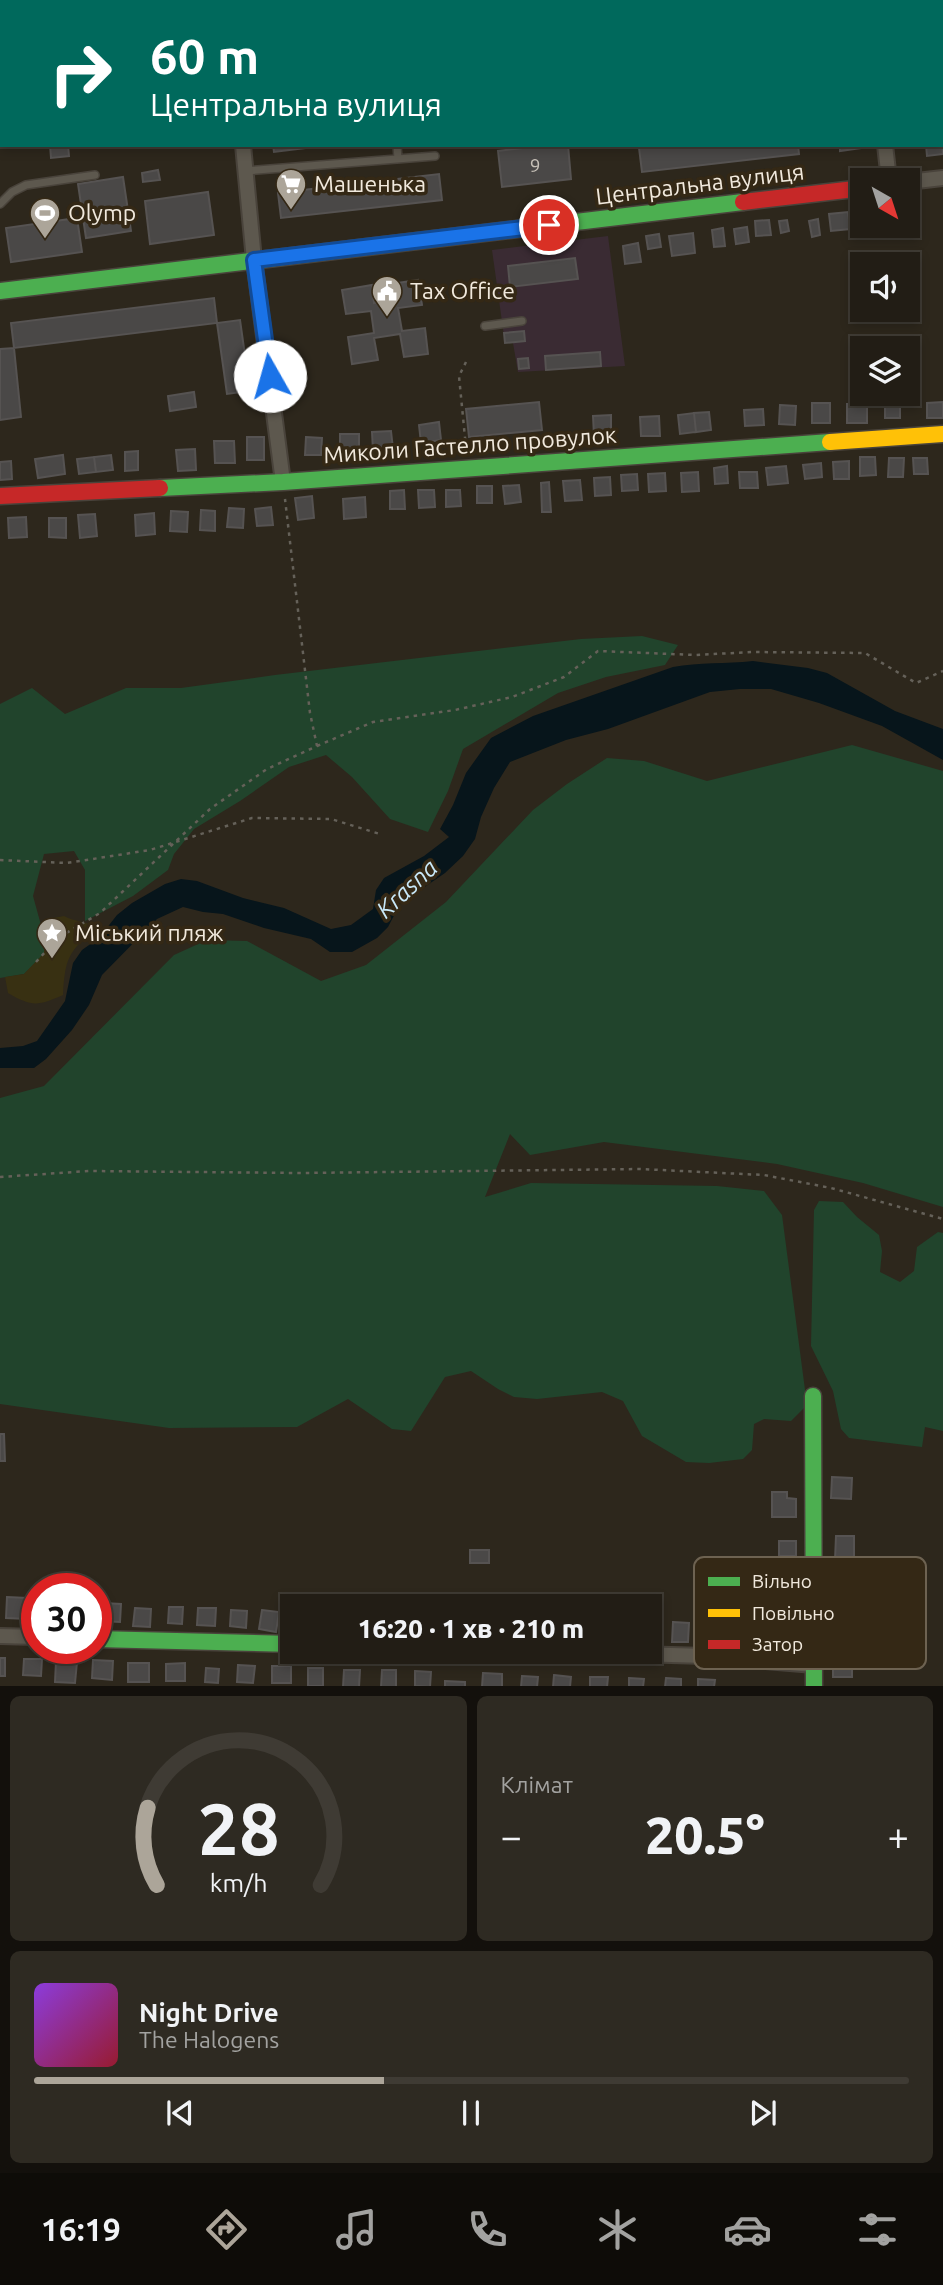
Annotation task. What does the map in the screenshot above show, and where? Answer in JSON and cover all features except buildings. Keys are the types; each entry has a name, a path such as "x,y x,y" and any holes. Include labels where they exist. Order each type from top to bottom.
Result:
{"street":[{"path":"243,147 254,260 283,482"},
{"path":"885,147 888,168"},
{"path":"920,181 943,178"},
{"name":"Центральна вулиця","path":"0,290 850,190"},
{"name":"Миколи Гастелло провулок","path":"0,496 283,482 943,434"},
{"path":"813,1396 814,1557"},
{"path":"0,1636 21,1637"},
{"path":"112,1639 280,1644"},
{"path":"662,1655 694,1656"}],"lane":[{"path":"397,147 398,159"},
{"path":"246,172 435,156"},
{"path":"0,204 12,192 26,185 95,175"},
{"path":"485,326 522,321"}],"path":[{"path":"466,362 459,376 466,448 560,438"},
{"path":"283,482 310,713 317,746"},
{"path":"36,962 58,938 100,913 210,809 267,769 373,722 455,710 512,697 564,677 598,652 695,655 752,652 865,653 916,683 943,671"},
{"path":"0,860 67,863 150,849 252,818 331,819 380,834"},
{"path":"0,1177 89,1171 301,1173 640,1169 764,1175 831,1188 943,1219"}],"shaded area":[{"path":"608,236 625,366 518,372 513,343 505,343 492,250"}],"green space":[{"path":"642,636 678,645 665,665 606,677 558,693 463,749 448,791 428,832 390,819 352,777 326,755 289,767 194,829 174,854 168,870 133,896 85,921 85,870 74,851 44,854 33,896 44,936 45,953 24,974 0,978 0,704 32,688 65,714 126,688 181,688 581,639"},
{"path":"852,745 943,771 943,1207 863,1183 777,1164 604,1142 530,1155 510,1134 485,1197 531,1183 717,1186 764,1191 782,1215 807,1405 791,1421 764,1419 754,1424 752,1450 743,1459 709,1463 686,1462 642,1436 623,1401 602,1392 537,1399 514,1397 471,1371 445,1377 411,1431 392,1429 348,1399 297,1427 169,1428 0,1404 0,1098 44,1086 174,955 207,940 247,941 321,981 366,965 446,902 533,810 607,758 644,761 707,781"},
{"path":"819,1201 843,1202 879,1235 882,1251 880,1272 900,1282 914,1271 917,1247 938,1232 943,1233 943,1431 925,1427 922,1447 849,1438 841,1429 833,1391 811,1346 814,1210"}],"sand":[{"name":"Міський пляж","path":"64,916 97,928 80,943 70,957 63,995 47,1001 29,1003 8,993 5,977 24,974 44,953 44,936 53,918"}],"water":[{"name":"Krasna","path":"753,661 827,673 895,711 943,729 943,760 882,726 819,703 771,689 710,692 608,729 566,740 510,762 494,788 475,839 463,856 445,873 400,904 388,927 377,938 352,952 330,952 311,939 264,928 223,914 183,907 157,919 102,975 89,1005 72,1030 46,1059 34,1068 0,1068 0,1048 23,1046 37,1041 65,1001 73,963 82,950 99,938 117,915 132,903 165,884 181,879 197,881 243,898 284,908 331,929 351,925 373,909 376,890 384,878 424,856 449,837 440,829 466,773 491,738 533,716 673,667"}],"traffic: fast":[{"path":"0,291 743,202"},
{"path":"160,488 283,482 830,442"},
{"path":"813,1396 814,1557"},
{"path":"112,1639 280,1644"},
{"path":"814,1669 814,1686"}],"traffic: slow":[{"path":"830,442 943,434"}],"traffic: jam":[{"path":"743,202 850,190"},
{"path":"0,496 160,488"}],"place":[{"name":"Машенька","path":"291,211"},
{"name":"Olymp","path":"45,240"},
{"name":"Tax Office","path":"387,318"},
{"name":"Міський пляж","path":"52,960"}],"route":[{"path":"270,376 254,260 549,225"}]}
